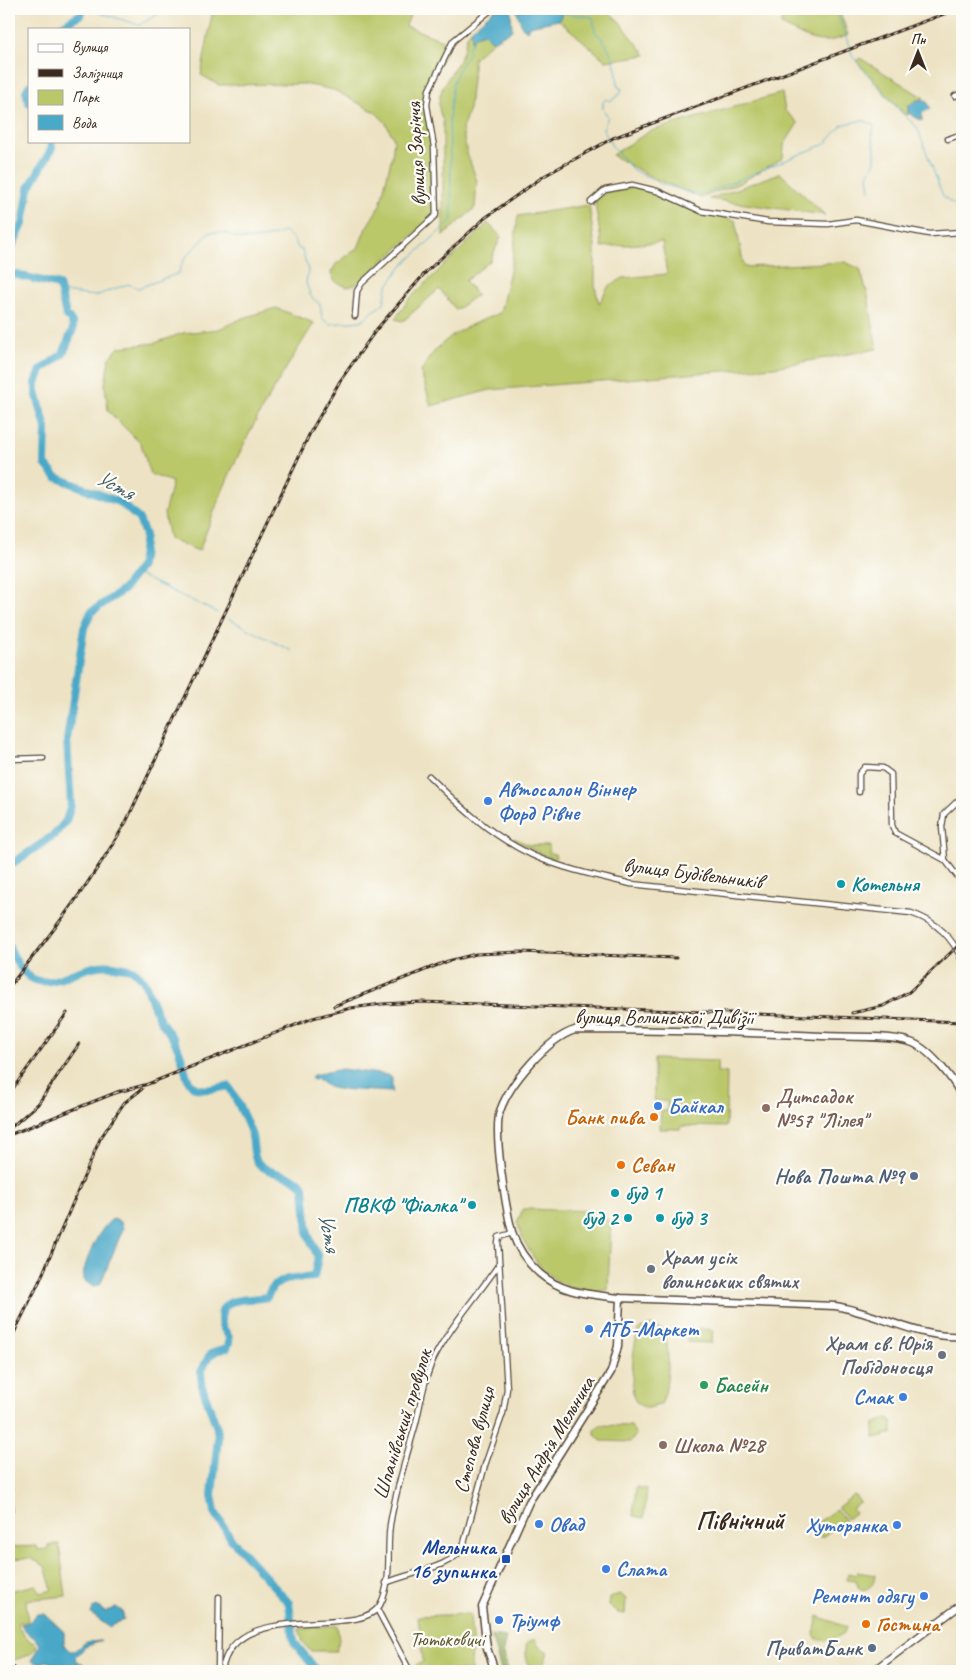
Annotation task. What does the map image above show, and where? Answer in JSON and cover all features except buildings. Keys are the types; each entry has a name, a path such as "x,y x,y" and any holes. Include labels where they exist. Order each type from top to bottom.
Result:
{"street":[{"name":"вулиця Заріччя","path":"355,316 357,291 362,283 434,219 436,215 434,147 427,105 429,90 453,42 492,9"},
{"path":"955,96 962,93"},
{"path":"948,139 962,134"},
{"path":"591,202 605,190 632,185 658,191 701,211 759,220 828,224 856,220 929,234 962,232"},
{"path":"9,759 43,758"},
{"path":"858,792 859,774 865,767 883,768 891,774 892,825 895,834 945,860 961,881"},
{"name":"вулиця Будівельників","path":"429,776 470,814 530,854 556,864 585,874 631,884 911,913 934,924 956,947 962,961"},
{"path":"945,860 942,827 944,814 962,797"},
{"name":"вулиця Волинської Дивізії","path":"962,1099 954,1081 920,1047 902,1040 798,1035 575,1030 558,1037 545,1048 513,1089 500,1113 498,1135 513,1233 527,1259 550,1282 574,1293 620,1298 835,1306 857,1310 931,1334 962,1336"},
{"name":"Степова вулиця","path":"386,1583 455,1558 460,1554 467,1536 485,1466 502,1413 506,1389 499,1237 513,1233"},
{"name":"Шпанівський провулок","path":"377,1609 386,1583 390,1518 435,1355 499,1264"},
{"name":"вулиця Андрія Мельника","path":"496,1671 487,1648 482,1607 529,1502 611,1372 618,1346 620,1298"},
{"path":"219,1598 220,1671"},
{"path":"873,1671 962,1604"},
{"path":"220,1671 225,1656 240,1639 254,1631 277,1626 353,1618 373,1613 377,1609 410,1671"},
{"path":"9,1667 13,1671"}],"green space":[{"path":"213,9 412,9 406,26 450,43 427,89 425,105 432,148 434,214 432,218 359,283 348,287 335,282 331,273 336,264 358,248 366,228 380,205 392,156 394,139 385,122 375,112 334,90 304,84 219,85 201,75"},
{"path":"564,9 605,9 619,21 646,55 606,61 559,20"},
{"path":"782,9 839,9 848,35 829,41 814,40 806,37 781,25"},
{"path":"471,30 472,40 475,36 484,33 493,41 474,58 469,109 462,129 467,153 477,181 475,208 443,236 443,121 439,103 440,94 461,56 467,36"},
{"path":"860,58 924,98 908,106 908,115 905,115 856,61"},
{"path":"782,93 785,111 798,123 784,145 783,158 740,183 701,198 651,177 612,155 650,131"},
{"path":"780,173 825,215 709,199"},
{"path":"633,187 657,193 700,213 735,220 744,267 845,262 860,269 868,296 877,349 774,367 490,390 431,406 421,372 427,360 444,342 454,335 465,328 500,313 512,262 518,216 589,205 595,247 595,286 599,304 608,287 623,278 667,274 662,242 602,247 595,203 598,198 607,192"},
{"path":"488,223 501,237 490,261 465,281 477,295 456,310 439,289 403,321 395,319 409,299"},
{"path":"276,308 314,323 269,397 245,442 226,482 199,551 169,539 164,514 172,482 150,474 141,444 108,411 105,385 109,359 119,347 155,343 183,333 219,329 243,318"},
{"path":"514,838 529,845 549,845 549,853 555,854 556,857 553,859 514,841"},
{"path":"654,1059 718,1061 717,1072 727,1073 726,1127 681,1126 680,1129 660,1129 661,1111 667,1111 667,1101 654,1100"},
{"path":"523,1209 596,1211 611,1223 608,1290 591,1291 575,1289 549,1275 530,1251 517,1222"},
{"path":"651,1325 663,1330 666,1336 668,1368 665,1391 660,1405 648,1408 641,1406 635,1400 632,1376 635,1342 640,1329"},
{"path":"688,1328 713,1330 712,1343 687,1342"},
{"path":"888,1418 892,1421 892,1434 885,1434 885,1437 874,1437 874,1424"},
{"path":"600,1425 631,1426 636,1435 630,1442 601,1441 595,1434 595,1429"},
{"path":"636,1487 647,1489 644,1518 633,1516"},
{"path":"854,1495 860,1502 852,1509 855,1513 847,1519 838,1507"},
{"path":"836,1509 845,1520 821,1538 813,1526"},
{"path":"59,1544 66,1596 26,1600 28,1622 18,1622 18,1627 27,1639 37,1645 29,1655 9,1661 9,1591 36,1585 41,1593 52,1590 45,1566 30,1558 9,1559 9,1547 37,1546 38,1550 48,1549 48,1545"},
{"path":"857,1572 875,1575 874,1581 869,1588 863,1590 858,1587 856,1580 847,1579 848,1573 856,1575"},
{"path":"620,1594 626,1599 625,1614 618,1613 609,1606 610,1597"},
{"name":"Тютьковичі","path":"470,1614 472,1639 471,1671 416,1671 416,1665 423,1662 418,1616"},
{"path":"818,1616 846,1627 844,1633 830,1641 817,1639 814,1634"},
{"path":"337,1625 339,1640 336,1651 310,1651 303,1642 299,1629"},
{"path":"491,1635 506,1637 503,1650 508,1671 501,1671"},
{"path":"535,1639 538,1646 548,1652 545,1661 536,1671 528,1662 526,1651 527,1643"}],"water":[{"path":"495,9 511,9 512,30 493,41 484,33 475,36 472,42 471,30"},
{"path":"516,9 564,9 559,20 529,26 527,31 522,27"},
{"path":"917,100 926,100 930,109 922,113 922,121 908,113 908,106"},
{"path":"342,1069 387,1075 392,1078 392,1092 336,1089 328,1087 317,1079 313,1080 311,1078 313,1075"},
{"path":"113,1219 121,1222 123,1229 100,1285 93,1286 83,1280 85,1265 98,1237"},
{"path":"97,1606 105,1612 116,1607 122,1611 124,1619 109,1627 91,1614 93,1608"},
{"path":"37,1614 45,1614 64,1632 64,1645 70,1651 74,1651 86,1642 101,1641 85,1647 76,1657 77,1662 85,1665 82,1669 60,1667 47,1661 40,1664 32,1661 40,1645 21,1624 28,1623"}],"waterway":[{"name":"Устя","path":"59,28 81,14 84,9"},
{"path":"88,9 139,25 157,15 158,9"},
{"path":"836,9 853,57 901,112 917,127 943,196 953,204 962,204"},
{"path":"562,13 593,17 595,32 609,49 617,72 618,87 622,89 619,95 610,101 606,99 603,102 603,109 608,117 603,129 612,146 633,170 662,184 701,195 825,144 842,125 862,120 874,125 872,137 875,148 875,162 868,175 870,190"},
{"path":"62,292 95,296 128,284 138,288 179,273 187,255 208,233 220,232 237,238 247,239 270,236 285,231 294,240 298,248 302,250 308,270 306,283 311,297 320,304 322,318 329,324 361,321 384,303 387,287 400,268 452,220 449,119 453,82 460,66 469,53 468,48 472,42"},
{"name":"Устя","path":"28,88 26,91 28,99"},
{"name":"Устя","path":"9,252 23,224 29,188 52,148 51,142"},
{"name":"Устя","path":"9,273 59,285 66,315 72,322 73,329 63,354 41,370 36,383 36,392 46,428 45,464 56,477 121,503 139,519 145,535 141,566 123,590 91,612 84,628 67,740 71,805 66,821 54,835 9,866"},
{"path":"135,573 147,579"},
{"path":"149,580 218,613"},
{"path":"229,619 292,651"},
{"name":"Устя","path":"9,946 20,967 32,978 44,982 102,966 127,968 139,975 146,985 159,1018 177,1046 190,1082 194,1087 201,1089 228,1086 251,1133 258,1163 269,1171 300,1182 304,1187 308,1234 318,1257 314,1277 287,1279 273,1286 267,1297 238,1300 226,1306 222,1311 221,1323 228,1336 229,1343 227,1348 216,1351 209,1356 201,1372 202,1386 217,1428 218,1438 212,1495 215,1512 231,1539 289,1603 294,1642 317,1671"}],"railway":[{"path":"9,987 56,927 126,822 310,433 340,381 376,330 426,272 485,218 544,176 613,138 957,9"},
{"path":"852,1013 883,1006 909,992 962,942"},
{"path":"334,1006 448,961 476,954 520,952 676,958"},
{"path":"115,1093 148,1084 313,1018 351,1008 382,1004 421,1002 962,1022"},
{"path":"9,1094 67,1013"},
{"path":"9,1129 38,1104 79,1044"},
{"path":"9,1343 40,1280 100,1139 124,1103 142,1089"},
{"path":"9,1135 120,1091"},
{"path":"9,1448 13,1509"}],"place":[{"name":"Автосалон Віннер Форд Рівне","path":"488,801"},
{"name":"Котельня","path":"841,884"},
{"name":"Байкал","path":"658,1106"},
{"name":"Дитсадок №57 \"Лілея\"","path":"766,1108"},
{"name":"Банк пива","path":"654,1117"},
{"name":"Севан","path":"621,1165"},
{"name":"Нова Пошта №9","path":"914,1176"},
{"name":"буд 1","path":"615,1193"},
{"name":"ПВКФ \"Фіалка\"","path":"472,1205"},
{"name":"буд 2","path":"628,1218"},
{"name":"буд 3","path":"660,1218"},
{"name":"Храм усіх волинських святих","path":"651,1269"},
{"name":"АТБ-Маркет","path":"589,1329"},
{"name":"Храм св. Юрія Побідоносця","path":"942,1355"},
{"name":"Басейн","path":"704,1385"},
{"name":"Смак","path":"903,1397"},
{"name":"Школа №28","path":"663,1445"},
{"name":"Овад","path":"539,1524"},
{"name":"Хуторянка","path":"897,1525"},
{"name":"Мельника 16 зупинка","path":"506,1559"},
{"name":"Слата","path":"606,1569"},
{"name":"Ремонт одягу","path":"924,1596"},
{"name":"Тріумф","path":"499,1620"},
{"name":"Гостина","path":"866,1624"},
{"name":"ПриватБанк","path":"872,1648"}],"district":[{"name":"Північний","path":"740,1520"}]}
